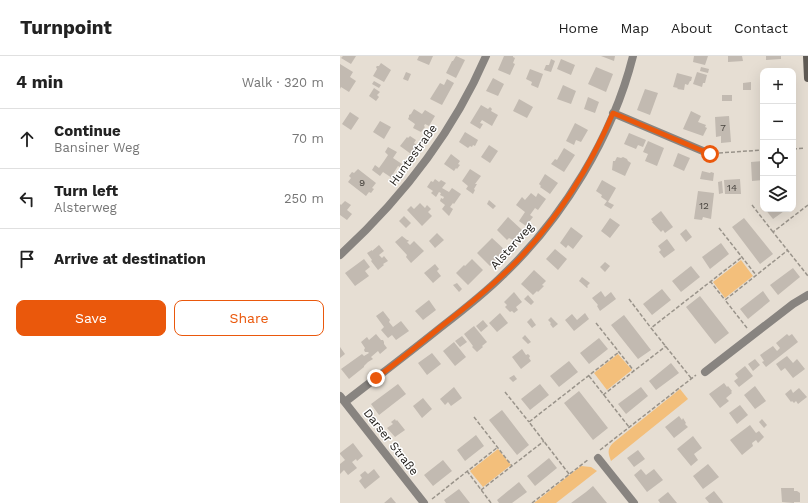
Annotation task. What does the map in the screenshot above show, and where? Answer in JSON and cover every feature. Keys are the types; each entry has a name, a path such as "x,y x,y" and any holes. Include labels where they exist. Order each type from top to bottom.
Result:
{"main road":[{"path":"807,59 808,78"}],"street":[{"name":"Huntestraße","path":"340,255 367,229 407,185 440,141 475,80 486,56"},
{"name":"Alsterweg","path":"342,399 478,298 518,260 552,220 573,190 595,153 629,73 633,56"},
{"path":"613,113 710,154"},
{"path":"705,372 793,304 808,295"},
{"name":"Darser Straße","path":"342,399 427,502"},
{"path":"596,455 634,503"}],"path":[{"path":"796,149 805,148"},
{"path":"722,153 760,150"},
{"path":"752,205 808,276"},
{"path":"773,232 808,205"},
{"path":"719,228 756,275"},
{"path":"725,300 788,250"},
{"path":"652,328 742,257"},
{"path":"710,281 748,330"},
{"path":"629,299 691,378"},
{"path":"596,322 634,371"},
{"path":"603,395 666,346"},
{"path":"529,422 619,352"},
{"path":"532,503 596,455 691,378 698,373 705,372"},
{"path":"588,376 629,427"},
{"path":"505,392 569,474"},
{"path":"474,417 512,466"},
{"path":"481,490 544,441"},
{"path":"427,502 498,447"},
{"path":"467,472 491,503"}],"shaded area":[{"path":"741,260 753,276 725,298 713,282"},
{"path":"618,354 632,370 607,390 594,373"},
{"path":"680,389 688,399 611,461 609,451 613,443"},
{"path":"498,449 511,465 483,487 470,471"},
{"path":"581,466 591,467 597,471 556,503 534,503"}],"building":[{"path":"343,56 356,56 351,64 341,58"},
{"path":"419,56 433,56 429,65 417,60"},
{"path":"456,56 465,60 456,78 446,73"},
{"path":"504,56 513,56 515,58 513,63 515,64 510,75 498,70"},
{"path":"601,56 615,56 614,61"},
{"path":"694,56 708,56 705,65 693,62"},
{"path":"728,56 742,56 743,61 728,62"},
{"path":"766,56 781,56 781,59 766,60"},
{"path":"551,59 555,61 551,72 544,70 546,65 549,65"},
{"path":"561,59 575,65 571,75 557,69"},
{"path":"381,63 391,70 384,82 373,76 377,69 376,67"},
{"path":"340,64 353,72 350,77 356,81 349,92 341,87 340,89"},
{"path":"596,67 613,74 606,92 588,84"},
{"path":"701,67 709,69 708,73 700,71"},
{"path":"530,69 543,74 538,88 531,85 532,82 526,79"},
{"path":"406,72 411,74 408,81 403,79"},
{"path":"697,72 707,75 705,83 703,83 702,87 693,84"},
{"path":"677,73 692,77 688,85 685,84 684,90 673,87"},
{"path":"493,78 504,84 498,96 486,91"},
{"path":"447,79 454,83 442,105 430,99 440,83 444,85"},
{"path":"374,81 381,85 379,88 372,84"},
{"path":"751,82 751,90 743,90 743,83"},
{"path":"563,85 576,91 571,104 557,99"},
{"path":"374,88 380,92 377,95 379,97 376,101 369,96"},
{"path":"645,89 658,93 650,115 637,110"},
{"path":"722,95 732,95 732,101 722,101"},
{"path":"588,97 599,102 595,113 584,109"},
{"path":"519,99 533,107 527,118 513,111"},
{"path":"481,105 488,109 490,107 492,109 491,111 498,115 492,126 482,120 480,123 483,124 480,129 470,123"},
{"path":"414,109 422,114 425,110 435,116 429,126 425,124 425,127 421,132 413,128 415,124 408,119 409,115"},
{"path":"691,111 701,116 698,122 706,125 705,127 707,128 703,136 683,129"},
{"path":"350,112 359,118 351,130 342,124"},
{"path":"729,116 731,142 721,143 721,136 716,137 715,117"},
{"path":"380,121 391,127 384,139 373,132"},
{"path":"575,123 588,130 581,142 576,140 574,145 566,141"},
{"path":"465,132 478,140 475,146 473,145 472,147 470,146 468,148 459,142"},
{"path":"629,133 646,140 643,147 638,145 636,149 624,144"},
{"path":"410,136 416,140 414,143 417,145 411,154 400,146 407,137 408,138"},
{"path":"648,141 664,148 657,166 645,161 648,154 643,152"},
{"path":"489,145 498,151 490,163 481,157"},
{"path":"388,147 397,152 393,158 402,164 400,167 398,166 392,178 383,172 380,176 372,170 375,165 379,168 384,161 388,155 385,152"},
{"path":"564,148 575,155 564,172 551,164 555,159 557,160"},
{"path":"678,153 690,158 684,171 673,166"},
{"path":"451,154 460,161 458,164 460,165 454,171 444,164"},
{"path":"617,157 623,157 631,163 625,176 612,170 613,161 615,161"},
{"path":"760,161 760,180 752,181 751,162"},
{"path":"358,169 376,183 372,188 374,189 371,193 369,192 366,196 348,182 351,178 349,176 352,172 354,173"},
{"path":"470,169 481,176 475,184 477,184 473,194 466,189 468,186 462,181"},
{"path":"702,171 714,173 713,181 700,179"},
{"path":"545,174 558,183 550,194 540,187 541,186 539,184"},
{"path":"435,179 439,182 441,180 446,183 442,188 449,192 452,188 461,194 450,207 453,209 449,216 442,209 445,205 440,201 441,198 443,199 444,197 440,195 441,193 439,192 436,197 431,193 433,191 427,187 431,181 433,182"},
{"path":"740,179 741,194 725,194 724,180"},
{"path":"602,180 616,188 608,202 614,205 611,209 604,205 607,201 596,191"},
{"path":"722,181 723,193 719,194 718,182"},
{"path":"698,191 714,193 711,219 703,217 702,220 694,219"},
{"path":"531,193 536,197 538,193 546,199 538,210 535,208 530,215 533,217 526,226 519,221 525,212 516,205 522,197 525,200"},
{"path":"489,200 496,206 493,209 487,204"},
{"path":"345,201 351,205 347,210 352,214 347,220 340,215 340,204 341,205"},
{"path":"420,203 425,208 427,205 431,209 428,212 432,216 422,226 407,210 411,206 414,209"},
{"path":"661,211 673,227 665,233 663,230 661,232 651,219"},
{"path":"767,212 783,212 773,219"},
{"path":"404,216 411,223 406,228 399,221"},
{"path":"508,217 522,230 513,240 509,238 507,240 497,230"},
{"path":"610,218 620,225 610,238 601,231"},
{"path":"744,218 773,254 760,264 732,227"},
{"path":"571,227 583,236 573,249 568,245 566,248 560,243"},
{"path":"686,229 692,237 686,242 680,234"},
{"path":"437,233 444,240 435,248 429,241"},
{"path":"402,236 409,241 407,242 410,245 414,241 424,251 411,263 406,257 407,255 395,242"},
{"path":"492,238 505,250 490,266 477,253"},
{"path":"667,239 675,250 664,258 659,252 661,250 658,246"},
{"path":"721,243 729,254 710,269 702,257"},
{"path":"379,245 384,251 379,255 382,258 384,256 388,261 378,270 367,253"},
{"path":"555,249 567,259 558,270 546,259"},
{"path":"364,259 370,267 365,271 369,276 355,286 345,273"},
{"path":"472,259 483,270 468,285 456,273"},
{"path":"605,262 610,266 605,272 600,267"},
{"path":"435,264 439,269 437,271 441,276 433,283 424,273"},
{"path":"691,266 700,277 681,292 672,281"},
{"path":"793,268 800,277 778,295 770,285"},
{"path":"534,270 546,281 542,285 544,286 533,295 521,284"},
{"path":"582,277 590,283 587,288 579,281"},
{"path":"457,283 462,289 459,292 453,285"},
{"path":"662,289 671,300 652,315 643,304"},
{"path":"601,291 605,297 611,292 616,299 600,311 597,306 598,305 592,298"},
{"path":"763,291 770,301 748,319 740,309"},
{"path":"514,292 522,302 516,307 518,310 514,313 512,311 510,312 505,307 507,305 504,302"},
{"path":"528,295 534,302 531,305 524,299"},
{"path":"700,296 729,333 715,344 686,307"},
{"path":"429,300 436,310 423,320 415,311"},
{"path":"383,311 393,327 401,321 409,331 396,340 392,335 388,338 381,330 384,327 376,316"},
{"path":"500,313 508,323 497,332 489,323"},
{"path":"585,313 589,319 574,331 565,320 572,314 577,320"},
{"path":"624,315 651,350 638,359 611,325"},
{"path":"551,317 558,324 553,328 548,320"},
{"path":"531,318 536,325 532,328 527,322"},
{"path":"483,320 488,326 481,332 476,326"},
{"path":"474,326 487,342 477,352 464,334"},
{"path":"376,334 381,340 383,340 387,348 380,354 378,351 371,357 373,359 349,379 341,369 362,354 364,356 369,353 365,352 365,348 361,342 367,337 369,340"},
{"path":"787,334 789,336 792,334 798,342 766,367 762,362 764,361 760,355 773,346 777,351 780,348 776,343"},
{"path":"525,335 531,342 528,344 522,338"},
{"path":"462,336 467,342 460,347 455,341"},
{"path":"599,338 608,349 589,364 580,353"},
{"path":"454,342 466,357 455,366 443,351"},
{"path":"340,347 345,354 340,358"},
{"path":"522,349 526,355 528,354 530,356 529,358 531,361 521,369 512,357"},
{"path":"432,353 441,364 427,375 418,363"},
{"path":"787,356 793,363 797,359 805,369 793,378 785,368 781,371 776,364"},
{"path":"755,359 760,365 753,371 748,364"},
{"path":"569,361 578,372 559,387 550,376"},
{"path":"671,363 679,373 656,390 649,381"},
{"path":"745,366 753,376 739,387 734,381 738,378 735,374"},
{"path":"514,375 517,379 513,382 509,378"},
{"path":"724,383 732,391 732,393 726,398 729,401 720,408 709,394"},
{"path":"398,384 406,394 379,415 371,404"},
{"path":"540,384 549,395 530,410 521,399"},
{"path":"755,386 766,401 755,409 744,395"},
{"path":"454,387 462,398 451,406 448,402 445,405 440,399"},
{"path":"641,387 648,396 626,414 618,404"},
{"path":"799,388 807,397 798,404 796,401 794,403 792,401 791,402 785,394 791,389 793,393"},
{"path":"579,391 608,428 593,440 564,403"},
{"path":"423,398 432,409 422,418 413,406"},
{"path":"740,405 748,415 737,424 729,413"},
{"path":"502,410 529,445 517,455 489,420"},
{"path":"679,416 682,420 683,418 688,427 674,438 665,427"},
{"path":"395,419 405,430 395,437 387,428 393,424 391,422"},
{"path":"762,419 767,425 764,428 759,422"},
{"path":"750,425 756,433 759,431 764,437 758,443 756,440 752,443 753,446 742,455 730,440"},
{"path":"476,435 484,446 465,461 457,450"},
{"path":"693,436 702,448 694,454 698,460 691,466 677,449"},
{"path":"353,443 363,456 357,461 356,459 352,462 357,468 348,475 344,470 340,474 340,464 345,460 340,453"},
{"path":"638,450 645,459 634,467 627,458"},
{"path":"549,458 557,468 535,486 527,476"},
{"path":"443,460 452,471 433,486 424,475"},
{"path":"708,464 719,477 703,489 693,476"},
{"path":"374,469 380,477 365,489 359,481 362,478 360,475 365,471 368,474"},
{"path":"641,469 646,475 654,469 663,480 647,492 634,475"},
{"path":"519,482 527,492 512,503 499,503 497,500"},
{"path":"593,486 607,503 571,503 586,492"},
{"path":"781,488 794,488 794,491 800,493 800,502 782,502"},
{"path":"459,489 470,503 446,503 444,500"},
{"path":"714,491 723,503 709,503 705,498"},
{"path":"668,492 677,503 660,503 658,500"},
{"path":"391,497 396,503 384,503"}],"route":[{"path":"376,378 478,298 503,276 518,260 541,234 577,184 595,153 613,113 710,154"}]}
